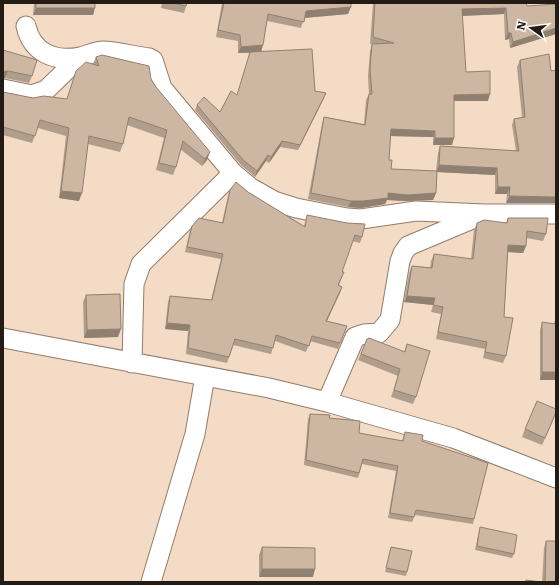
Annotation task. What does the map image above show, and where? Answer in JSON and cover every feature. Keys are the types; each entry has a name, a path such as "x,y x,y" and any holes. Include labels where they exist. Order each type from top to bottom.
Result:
{"street":[{"path":"26,26 32,43 43,53 60,58 80,57"},
{"path":"3,89 32,95 46,90 80,57 91,52 104,51 149,58 153,60 162,88 233,173 251,188 274,201 346,218 361,219 416,211 484,214 556,214"},
{"path":"132,363 134,284 136,273 141,264 233,173"},
{"path":"326,402 355,337 364,334 379,333 387,326 390,320 400,262 408,246 484,214"},
{"path":"3,338 269,388 326,402 453,438 556,478"},
{"path":"151,582 195,434 205,376"}],"building":[{"path":"36,3 95,3 95,8 36,8"},
{"path":"173,3 187,3 186,6"},
{"path":"224,3 351,3 351,7 306,11 304,22 268,14 263,45 241,47 240,35 218,30"},
{"path":"375,3 526,3 527,6 556,4 556,28 513,42 511,33 508,33 506,8 462,9 466,72 490,71 490,94 454,95 454,138 435,138 435,131 391,129 389,160 392,160 391,169 437,171 436,193 408,195 388,193 388,198 351,201 311,193 324,117 365,125 369,94 372,94 370,69 372,44 394,43 373,37"},
{"path":"312,49 315,91 326,93 300,145 282,141 271,157 268,155 257,171 243,160 197,105 204,97 220,112 231,91 237,95 250,52"},
{"path":"3,50 37,60 32,76 8,71 3,72"},
{"path":"549,54 551,71 556,70 556,197 509,196 510,187 498,187 497,168 439,165 440,146 519,151 514,119 525,117 520,60"},
{"path":"102,55 149,66 151,79 156,87 210,152 205,159 183,141 176,167 159,163 167,130 129,117 123,144 89,136 82,193 61,191 69,128 40,120 35,136 3,127 3,92 33,98 44,96 67,99 76,71 86,62 99,66 96,57"},
{"path":"236,182 248,192 305,227 307,215 347,223 365,224 362,237 355,235 342,272 344,272 338,285 342,287 326,321 347,326 340,343 312,336 309,346 276,335 273,348 235,339 229,357 188,348 190,325 167,323 170,296 212,300 223,254 187,247 192,226 199,218 223,223 230,190"},
{"path":"508,218 548,218 546,234 527,231 526,246 508,245 504,317 513,318 506,356 485,352 487,342 438,332 443,307 433,305 435,298 407,296 412,266 432,268 434,254 473,259 477,223 484,220 507,223"},
{"path":"120,294 121,329 87,330 86,295"},
{"path":"556,320 556,372 542,372 542,322 555,324"},
{"path":"369,338 405,352 407,344 430,351 416,397 394,390 400,369 361,354 367,339"},
{"path":"537,401 556,409 545,438 525,429"},
{"path":"310,414 330,415 329,418 360,421 359,433 403,441 405,432 423,435 422,441 488,463 474,519 416,510 414,517 390,513 398,466 363,459 359,473 306,460"},
{"path":"480,527 517,535 514,554 477,546"},
{"path":"546,541 556,541 556,582 545,582"},
{"path":"262,547 315,548 315,569 262,569"},
{"path":"391,547 412,551 407,572 386,568"},
{"path":"526,580 541,582 525,582"}]}
